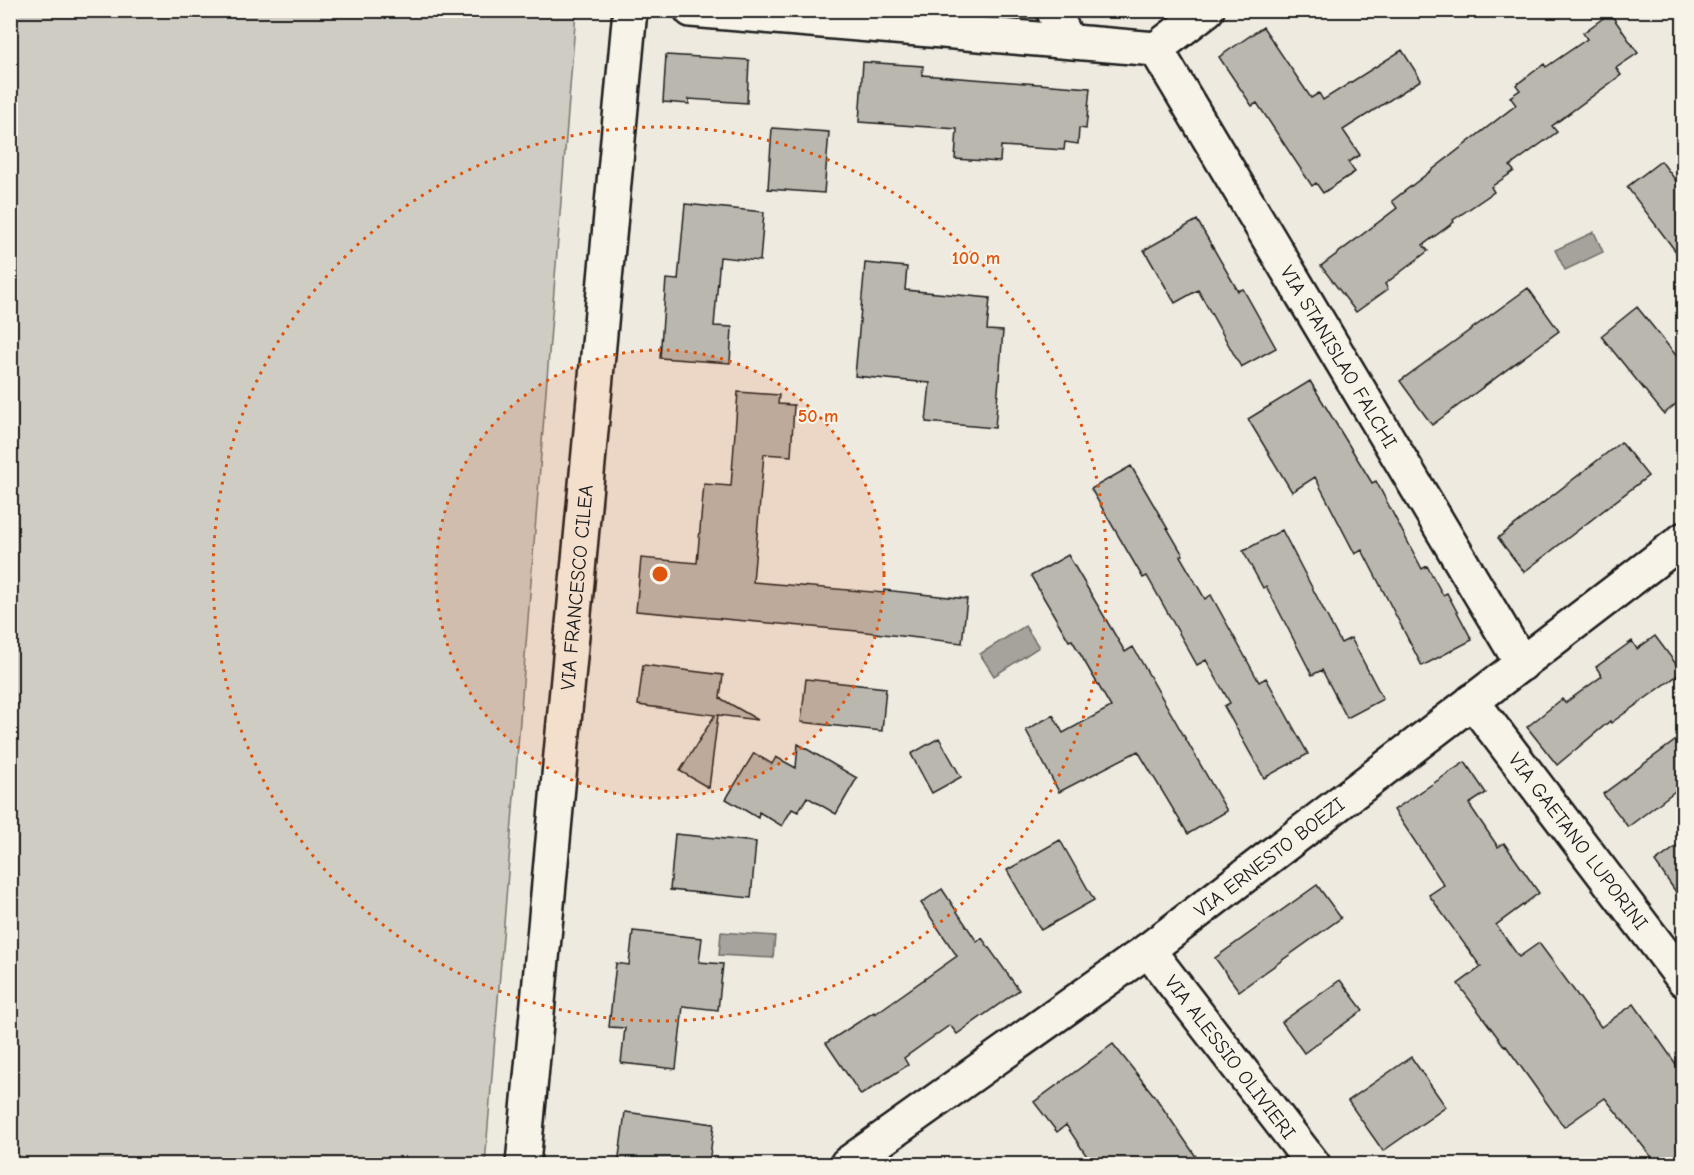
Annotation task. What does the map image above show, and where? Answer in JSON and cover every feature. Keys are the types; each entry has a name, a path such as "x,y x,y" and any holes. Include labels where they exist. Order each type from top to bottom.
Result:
{"street":[{"name":"VIA FRANCESCO CILEA","path":"523,1164 630,10"},
{"path":"691,10 1156,49 1207,10"},
{"path":"1053,10 1068,42"},
{"name":"VIA STANISLAO FALCHI","path":"1156,49 1522,664"},
{"name":"VIA ERNESTO BOEZI","path":"847,1164 1148,950 1683,539"},
{"name":"VIA GAETANO LUPORINI","path":"1472,701 1683,980"},
{"name":"VIA ALESSIO OLIVIERI","path":"1148,950 1313,1164"}],"shaded area":[{"path":"10,11 576,11 485,1164 11,1164"},
{"path":"1594,232 1603,252 1565,270 1555,250"},
{"path":"1025,626 1039,647 994,676 980,654"},
{"path":"721,932 775,936 773,958 719,955"}],"building":[{"path":"1610,13 1638,53 1616,68 1621,75 1552,126 1557,132 1510,166 1514,171 1491,187 1494,192 1453,220 1454,222 1423,245 1428,251 1385,284 1388,289 1356,312 1321,266 1397,208 1392,201 1516,105 1510,97 1520,90 1516,85 1544,64 1546,67 1587,39 1583,33"},
{"path":"1263,27 1311,98 1319,93 1323,100 1402,50 1421,80 1343,130 1360,155 1348,162 1355,172 1323,193 1316,183 1312,186 1257,103 1252,106 1219,57"},
{"path":"666,55 749,60 747,103 689,99 689,104 663,102"},
{"path":"863,62 923,66 922,75 1090,88 1086,129 1079,128 1078,144 1065,142 1064,150 1001,146 1000,162 955,159 957,129 859,122"},
{"path":"772,128 829,132 824,193 768,189"},
{"path":"1661,161 1683,190 1683,261 1627,187"},
{"path":"685,204 764,212 760,261 720,257 714,326 732,327 730,363 660,358 666,279 678,280"},
{"path":"1197,220 1238,291 1243,289 1276,348 1241,367 1198,290 1175,303 1144,250"},
{"path":"865,263 907,267 905,290 990,298 987,330 1003,331 995,428 926,422 930,383 855,376"},
{"path":"1528,288 1559,331 1432,425 1400,381"},
{"path":"1637,307 1683,364 1683,398 1664,414 1601,336"},
{"path":"1310,381 1372,483 1376,481 1422,569 1427,566 1443,595 1447,593 1472,640 1422,666 1362,550 1355,554 1315,477 1292,492 1248,419"},
{"path":"738,392 779,395 778,404 794,405 791,456 764,454 753,582 884,593 884,590 967,599 962,643 636,611 641,558 697,563 704,484 731,486"},
{"path":"1621,442 1648,476 1524,572 1498,538"},
{"path":"1131,466 1183,555 1180,556 1205,599 1211,595 1259,682 1266,678 1308,754 1264,778 1224,706 1230,703 1206,660 1197,665 1147,576 1143,578 1091,489"},
{"path":"1282,530 1341,643 1351,638 1383,699 1347,718 1322,670 1312,675 1266,586 1263,588 1243,551"},
{"path":"1068,555 1125,652 1133,647 1227,811 1188,834 1138,751 1059,792 1026,730 1053,715 1063,733 1111,707 1031,576"},
{"path":"1655,636 1682,672 1611,723 1610,721 1557,765 1527,727 1562,699 1565,703 1602,676 1596,667 1632,641 1637,649"},
{"path":"643,665 723,675 720,698 758,720 718,715 709,788 680,771 715,715 638,705"},
{"path":"806,679 886,688 882,731 801,722"},
{"path":"1683,735 1683,785 1628,827 1603,794"},
{"path":"939,738 961,777 932,793 911,754"},
{"path":"798,744 857,778 836,814 807,797 798,812 792,809 782,826 759,812 758,818 726,799 754,753 772,764 776,757 796,768"},
{"path":"1465,762 1486,793 1469,804 1498,847 1504,843 1539,893 1496,925 1519,957 1539,943 1601,1027 1634,1004 1683,1074 1683,1164 1657,1164 1605,1098 1564,1127 1458,984 1481,967 1429,895 1444,885 1394,810"},
{"path":"675,834 756,842 751,898 670,890"},
{"path":"1060,840 1094,900 1041,930 1007,870"},
{"path":"1683,842 1683,902 1655,862"},
{"path":"1317,885 1341,918 1239,991 1215,958"},
{"path":"942,889 977,942 982,938 1019,990 957,1034 950,1025 904,1058 908,1065 861,1095 826,1043 874,1012 875,1014 957,956 921,903"},
{"path":"633,931 702,938 699,962 723,964 718,1010 683,1006 676,1069 621,1063 625,1028 609,1027 616,963 629,965"},
{"path":"1340,980 1363,1010 1304,1053 1282,1022"},
{"path":"1113,1044 1156,1098 1201,1164 1092,1164 1066,1125 1057,1132 1034,1102"},
{"path":"1411,1057 1446,1107 1383,1151 1348,1101"},
{"path":"625,1112 714,1124 709,1164 618,1164"}]}
